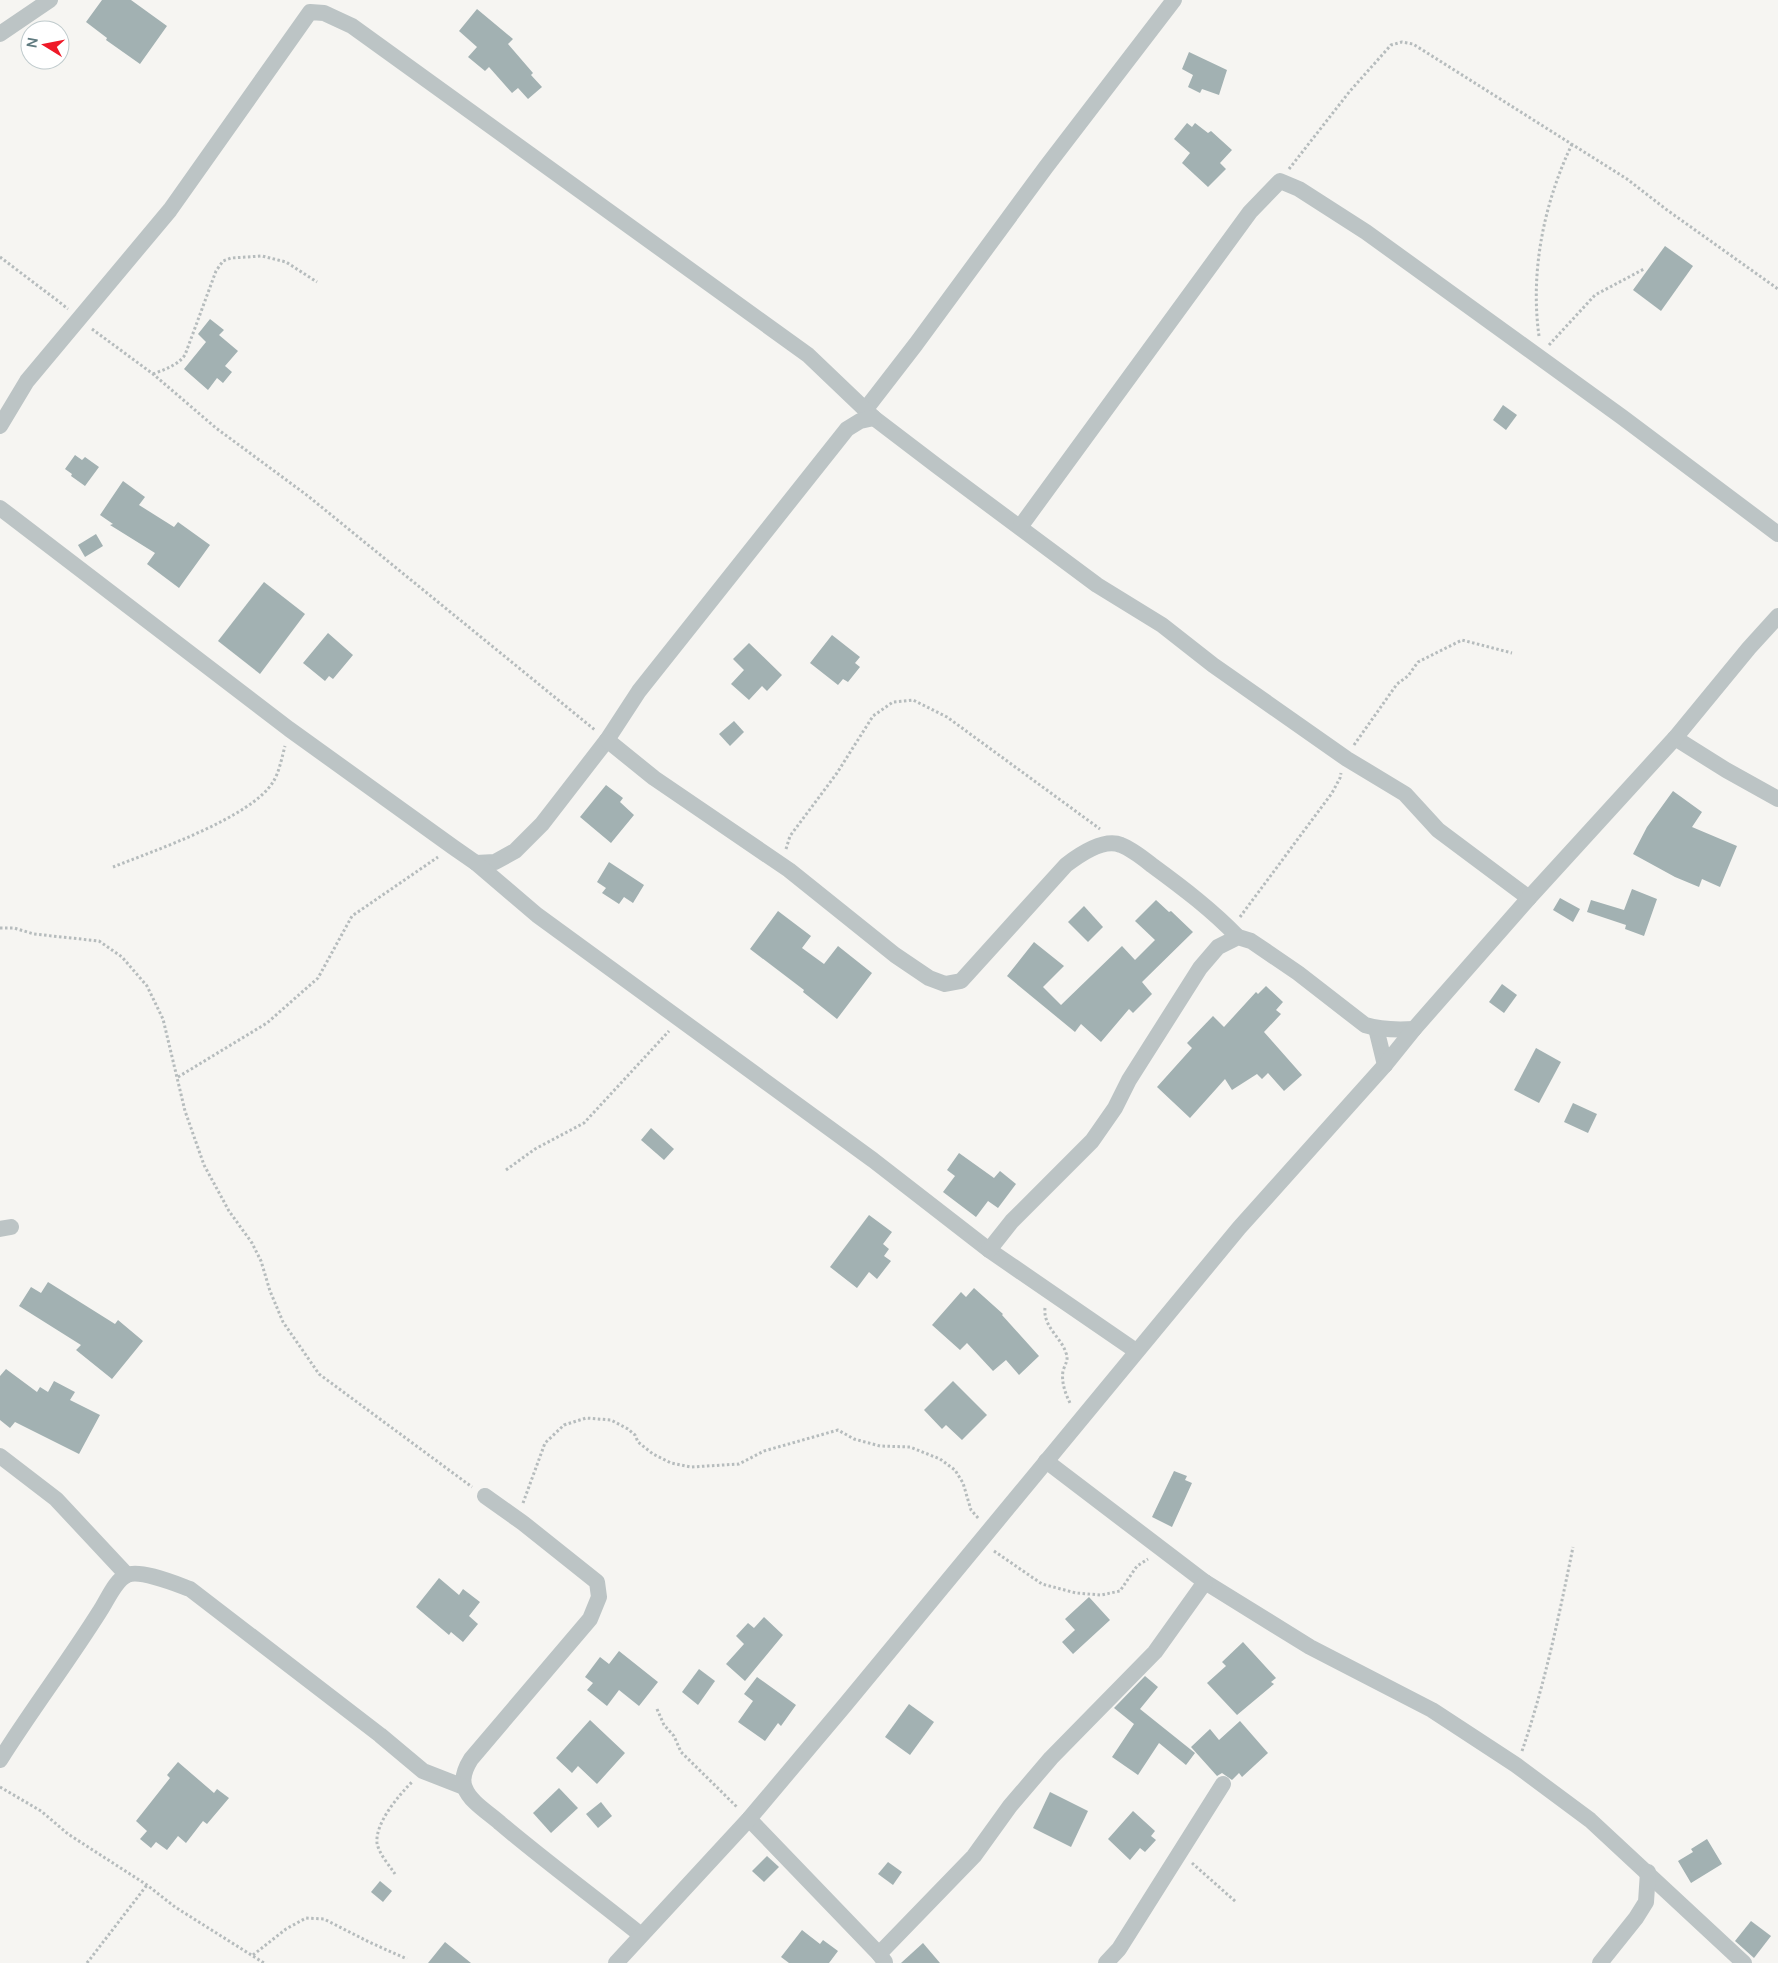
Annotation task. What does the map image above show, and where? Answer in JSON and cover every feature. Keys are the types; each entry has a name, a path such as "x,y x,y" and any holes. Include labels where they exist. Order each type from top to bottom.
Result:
{"street":[{"path":"0,34 50,0"},
{"path":"328,0 335,16"},
{"path":"476,863 495,862 515,851 542,824 607,740 639,691 847,429 870,414 916,344 1046,168 1174,0"},
{"path":"0,426 27,381 170,210 315,6 324,13 335,16 352,26 808,355 870,414 1020,527 1098,585 1162,625 1212,664 1341,754 1405,794 1438,830 1530,898"},
{"path":"1020,527 1250,212 1280,181 1299,189 1327,205 1541,356 1778,534"},
{"path":"0,508 289,729 476,863 536,915 873,1160 989,1250 1136,1351"},
{"path":"616,1963 749,1819 986,1537 1136,1351 1239,1228 1674,738 1778,616"},
{"path":"1674,738 1778,799"},
{"path":"607,740 654,778 789,870 895,955 929,978 946,984 961,981 1066,865 1083,852 1100,846 1120,844 1187,890 1234,933 1251,941 1298,972 1365,1025 1376,1028 1414,1029"},
{"path":"989,1250 1012,1221 1092,1141 1115,1108 1129,1080 1200,968 1218,947 1234,933"},
{"path":"1376,1028 1385,1065"},
{"path":"0,1456 56,1500 127,1575"},
{"path":"1046,1461 1205,1582 1310,1647 1432,1710 1516,1765 1590,1820 1744,1963"},
{"path":"485,1496 523,1523 597,1582 599,1597 590,1619 470,1759 465,1770 464,1787 471,1798 505,1827 566,1878 641,1935"},
{"path":"0,1760 18,1731 82,1641 118,1584 127,1575 136,1574 164,1580 190,1589 380,1735 423,1771 464,1787"},
{"path":"749,1819 882,1958 974,1856 1010,1806 1051,1758 1155,1652 1205,1582"},
{"path":"1106,1963 1119,1948 1223,1784"},
{"path":"1646,1902 1648,1872"},
{"path":"1600,1963 1636,1918 1646,1902 1665,1888"}],"path":[{"path":"1280,181 1350,91 1391,45 1402,42 1413,44 1627,178 1666,210 1778,289"},
{"path":"1541,356 1536,310 1543,232 1558,174 1572,144"},
{"path":"153,374 181,361 185,355 216,271 223,261 231,258 262,256 286,262 317,282"},
{"path":"0,257 58,301 77,319 153,374 216,428 308,496 607,740"},
{"path":"1541,356 1595,296 1644,269"},
{"path":"1234,933 1244,913 1332,793 1340,778 1341,754 1357,739 1397,684 1408,676 1418,662 1462,640 1512,653"},
{"path":"789,870 786,850 790,836 836,773 873,716 893,702 913,700 947,717 1120,844"},
{"path":"113,867 214,826 258,799 273,782 289,729"},
{"path":"178,1077 267,1023 318,978 352,916 453,847"},
{"path":"0,928 14,928 34,934 99,941 122,957 147,986 163,1019 185,1111 204,1166 229,1211 252,1243 262,1261 270,1292 283,1322 319,1374 485,1496"},
{"path":"506,1170 535,1149 584,1123 681,1019"},
{"path":"1050,1291 1045,1311 1048,1326 1066,1352 1068,1359 1063,1372 1064,1390 1078,1422"},
{"path":"523,1523 523,1501 545,1443 564,1425 586,1418 611,1420 628,1429 635,1435 638,1442 653,1454 671,1463 691,1467 739,1464 764,1451 838,1430 854,1439 880,1446 910,1447 940,1459 955,1470 963,1483 971,1510 986,1537 1042,1584 1076,1593 1102,1596 1120,1591 1137,1566 1162,1549"},
{"path":"1516,1765 1536,1709 1555,1635 1573,1547"},
{"path":"657,1709 664,1725 674,1736 682,1752 749,1819"},
{"path":"395,1874 384,1858 377,1842 382,1823 395,1799 423,1771"},
{"path":"0,1787 41,1811 68,1834 147,1885 175,1907 264,1963"},
{"path":"1180,1852 1236,1902"},
{"path":"87,1963 147,1885"},
{"path":"253,1955 286,1929 306,1918 324,1919 407,1959"}],"building":[{"path":"102,0 131,0 167,26 140,64 106,40 107,38 86,22"},
{"path":"477,9 513,39 508,44 533,73 531,75 542,87 528,99 518,88 512,93 489,67 485,71 468,57 477,47 459,31"},
{"path":"1189,52 1227,70 1219,95 1202,89 1200,93 1188,87 1193,75 1182,69"},
{"path":"1187,123 1192,127 1195,123 1208,133 1211,131 1232,150 1220,163 1226,169 1208,187 1182,163 1190,153 1174,139"},
{"path":"1665,246 1693,266 1661,311 1633,290"},
{"path":"210,319 224,330 219,335 238,351 225,366 232,372 223,383 217,378 208,390 184,369 206,342 198,334"},
{"path":"1503,405 1517,415 1506,430 1493,420"},
{"path":"75,455 82,460 85,457 99,467 85,486 65,469"},
{"path":"123,481 145,497 139,505 174,527 178,522 210,545 179,588 147,564 155,553 110,525 113,524 100,515"},
{"path":"96,534 103,546 85,557 78,545"},
{"path":"264,582 305,614 260,674 218,641"},
{"path":"328,633 353,655 333,679 329,676 325,681 303,663"},
{"path":"832,635 860,657 855,663 860,667 848,682 843,679 838,685 810,663"},
{"path":"749,643 782,675 767,691 762,686 749,700 731,684 744,670 733,659"},
{"path":"734,721 744,732 730,746 719,734"},
{"path":"606,785 623,798 620,802 634,815 611,843 580,817"},
{"path":"1673,791 1702,812 1692,827 1737,846 1720,887 1702,879 1699,887 1675,877 1633,854 1647,827"},
{"path":"609,862 644,885 633,903 624,897 619,904 602,893 606,888 597,882"},
{"path":"1632,889 1657,899 1644,936 1625,929 1626,925 1587,912 1591,900 1624,910"},
{"path":"1560,898 1580,909 1573,922 1553,910"},
{"path":"1156,900 1193,932 1142,982 1152,994 1133,1013 1129,1009 1101,1042 1081,1024 1075,1032 1007,976 1034,942 1064,966 1043,987 1061,1005 1122,946 1135,960 1155,940 1135,921"},
{"path":"1084,906 1103,927 1088,942 1068,922"},
{"path":"778,911 811,936 802,948 824,964 838,946 872,973 837,1019 803,992 804,990 750,949"},
{"path":"1502,984 1517,995 1504,1013 1489,1002"},
{"path":"1266,986 1283,1002 1276,1010 1281,1014 1264,1032 1302,1075 1284,1091 1268,1073 1262,1079 1257,1074 1232,1090 1225,1079 1190,1118 1157,1087 1192,1048 1187,1043 1213,1016 1224,1027 1256,992 1258,994"},
{"path":"1536,1048 1561,1062 1539,1103 1514,1090"},
{"path":"1573,1103 1597,1114 1588,1133 1564,1122"},
{"path":"651,1128 674,1149 664,1160 641,1140"},
{"path":"959,1153 994,1178 1000,1171 1016,1184 998,1208 988,1201 976,1217 943,1192 955,1176 947,1170"},
{"path":"869,1215 892,1232 883,1244 889,1249 884,1256 891,1261 877,1279 869,1272 857,1288 830,1267"},
{"path":"48,1282 115,1324 118,1320 143,1341 112,1379 76,1350 81,1345 19,1306 31,1287 41,1293"},
{"path":"974,1288 1003,1314 1039,1356 1019,1375 1006,1360 993,1371 967,1343 960,1350 932,1325 961,1292 966,1297"},
{"path":"6,1369 37,1392 40,1387 48,1392 54,1381 75,1392 70,1400 100,1415 79,1454 15,1422 10,1428 0,1420 0,1376"},
{"path":"953,1381 987,1415 962,1440 946,1425 942,1429 924,1410"},
{"path":"1174,1471 1187,1476 1185,1480 1192,1483 1172,1527 1152,1517"},
{"path":"439,1578 459,1595 463,1589 480,1602 469,1616 478,1624 463,1642 451,1632 449,1635 416,1607"},
{"path":"1089,1597 1110,1620 1073,1654 1062,1642 1075,1630 1065,1619"},
{"path":"764,1617 783,1635 745,1681 726,1664 744,1644 736,1636 748,1623 754,1628"},
{"path":"1243,1642 1276,1678 1271,1682 1274,1684 1237,1715 1207,1683 1226,1666 1222,1662"},
{"path":"619,1651 658,1682 639,1706 619,1690 607,1706 587,1690 593,1683 585,1677 600,1657 609,1664"},
{"path":"699,1669 715,1681 698,1705 682,1692"},
{"path":"1145,1676 1158,1687 1140,1709 1195,1753 1186,1765 1159,1743 1138,1775 1112,1757 1134,1724 1114,1708"},
{"path":"757,1677 796,1705 781,1726 778,1723 765,1741 738,1722 753,1701 744,1694"},
{"path":"909,1704 934,1722 910,1755 885,1737"},
{"path":"590,1720 625,1753 597,1784 578,1766 572,1773 556,1758"},
{"path":"1240,1721 1268,1753 1242,1777 1239,1773 1232,1780 1222,1773 1217,1776 1191,1747 1210,1729 1219,1740"},
{"path":"178,1762 214,1793 217,1789 229,1798 207,1824 203,1821 186,1843 178,1836 167,1850 156,1842 151,1848 140,1839 147,1831 136,1821 170,1778 167,1775"},
{"path":"559,1788 578,1808 551,1833 533,1813"},
{"path":"1050,1792 1088,1811 1071,1847 1033,1828"},
{"path":"601,1802 612,1816 598,1828 586,1814"},
{"path":"1133,1811 1155,1831 1151,1836 1156,1840 1145,1852 1140,1848 1130,1860 1108,1839"},
{"path":"1707,1839 1722,1864 1691,1883 1678,1861 1693,1852 1691,1849"},
{"path":"767,1856 779,1867 764,1882 752,1871"},
{"path":"888,1862 902,1872 893,1885 878,1874"},
{"path":"380,1881 392,1891 383,1902 371,1892"},
{"path":"1751,1921 1771,1936 1754,1958 1735,1941"},
{"path":"802,1930 820,1944 823,1940 838,1951 829,1963 789,1963 781,1957"},
{"path":"445,1942 471,1963 428,1963"},
{"path":"923,1943 940,1963 901,1963"}]}
